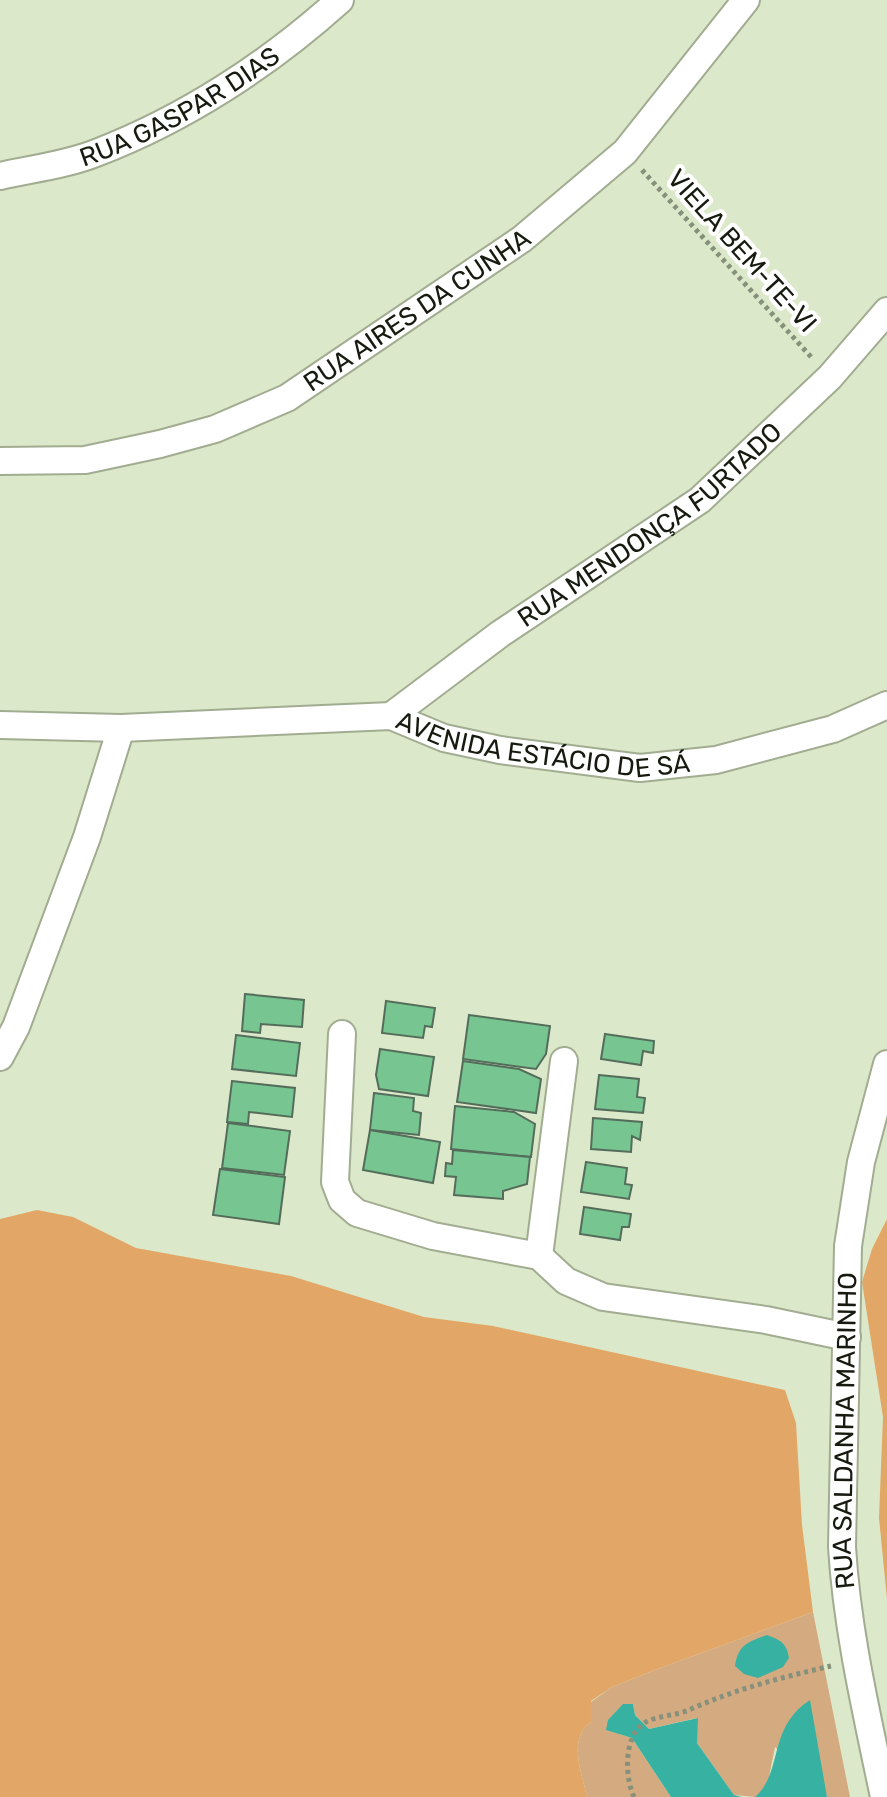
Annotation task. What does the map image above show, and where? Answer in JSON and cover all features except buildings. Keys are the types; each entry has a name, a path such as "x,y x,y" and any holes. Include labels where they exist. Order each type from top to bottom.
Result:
{"street":[{"name":"RUA GASPAR DIAS","path":"0,176 94,154 193,107 292,44 340,0"},
{"name":"RUA AIRES DA CUNHA","path":"0,461 85,460 160,444 215,429 287,398 522,239 625,152 746,0"},
{"name":"RUA MENDONÇA FURTADO","path":"391,716 500,634 700,500 830,377 887,311"},
{"name":"AVENIDA ESTÁCIO DE SÁ","path":"0,725 121,728 391,716 444,738 500,750 640,768 716,760 833,729 887,705"},
{"path":"0,1057 16,1027 87,837 121,728"},
{"path":"342,1034 335,1182 342,1200 357,1213 433,1236 539,1256 566,1281 603,1297 766,1320 847,1337"},
{"path":"539,1256 564,1061"},
{"name":"RUA SALDANHA MARINHO","path":"884,1797 862,1694 844,1575 848,1246 861,1162 887,1064"}],"path":[{"name":"VIELA BEM-TE-VI","path":"625,152 830,377"},
{"path":"634,1797 628,1785 631,1738 643,1723 690,1710 710,1698 832,1666"}],"shaded area":[{"path":"37,1210 73,1217 136,1248 291,1276 424,1317 493,1326 785,1390 796,1423 802,1525 813,1612 612,1687 591,1701 591,1722 584,1729 578,1747 587,1797 0,1797 0,1219"},
{"path":"887,1219 887,1599 879,1518 883,1417 862,1282 872,1249"},
{"path":"813,1612 850,1797 827,1797 825,1790 775,1747 767,1787 755,1797 734,1795 697,1743 697,1718 649,1729 635,1715 633,1704 619,1709 607,1730 632,1738 671,1797 587,1797 578,1747 584,1729 591,1722 591,1702 612,1687"}],"water":[{"path":"767,1635 782,1643 789,1658 783,1667 758,1678 744,1674 735,1666 741,1649"},
{"path":"810,1700 827,1797 755,1797 770,1775 787,1723"},
{"path":"623,1704 633,1704 635,1715 649,1729 698,1718 697,1743 734,1795 742,1797 671,1797 632,1738 606,1730 608,1720"}]}
